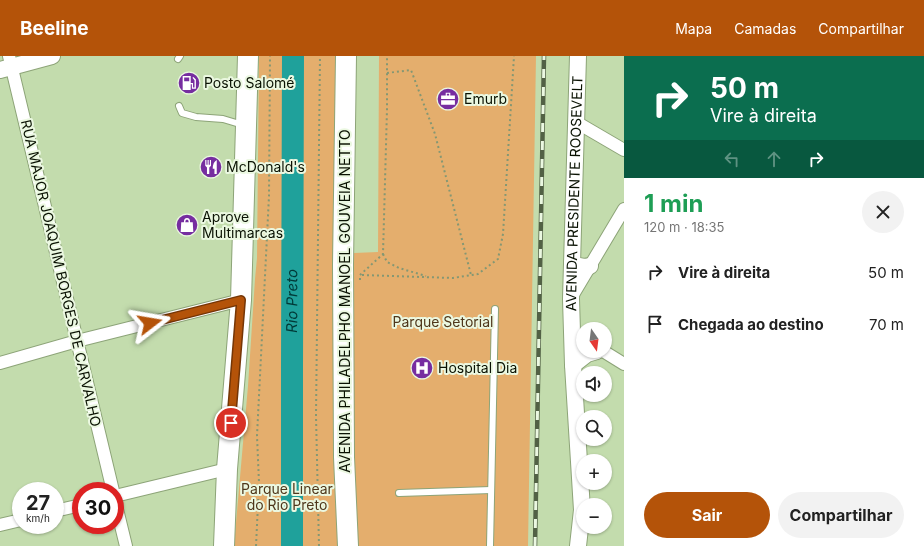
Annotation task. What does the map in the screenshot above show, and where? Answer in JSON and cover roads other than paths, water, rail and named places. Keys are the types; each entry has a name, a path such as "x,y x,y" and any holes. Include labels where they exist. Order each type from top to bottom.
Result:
{"main road":[{"path":"224,546 227,469 241,300 248,56"},
{"name":"AVENIDA PHILADELPHO MANOEL GOUVEIA NETTO","path":"346,56 343,259 344,450 348,546"}],"street":[{"path":"7,64 52,56"},
{"name":"AVENIDA PRESIDENTE ROOSEVELT","path":"576,329 571,299 578,56"},
{"name":"RUA MAJOR JOAQUIM BORGES DE CARVALHO","path":"7,64 111,482"},
{"path":"576,122 624,150"},
{"path":"571,299 624,209"},
{"path":"572,263 584,268 590,266"},
{"path":"0,363 77,341 241,300"},
{"name":"AVENIDA PRESIDENTE ROOSEVELT","path":"576,342 573,365 582,510 578,546"},
{"path":"612,357 624,364"},
{"path":"573,365 583,358"},
{"path":"124,494 227,469"},
{"path":"0,525 12,522"},
{"path":"123,534 126,546"}],"lane":[{"path":"179,106 182,113 196,117 223,119 246,126"},
{"path":"490,546 495,309"},
{"path":"399,493 491,490"}],"waterway":[{"name":"Rio Preto","path":"292,546 293,56"}],"railway":[{"path":"535,546 544,56"}],"place":[{"name":"Posto Salomé","path":"189,83"},
{"name":"Emurb","path":"448,99"},
{"name":"McDonald's","path":"211,167"},
{"name":"Aprove Multimarcas","path":"187,225"},
{"name":"Hospital Dia","path":"422,368"}],"park label":[{"name":"Parque Setorial","path":"443,322"},
{"name":"Parque Linear do Rio Preto","path":"287,498"}]}
